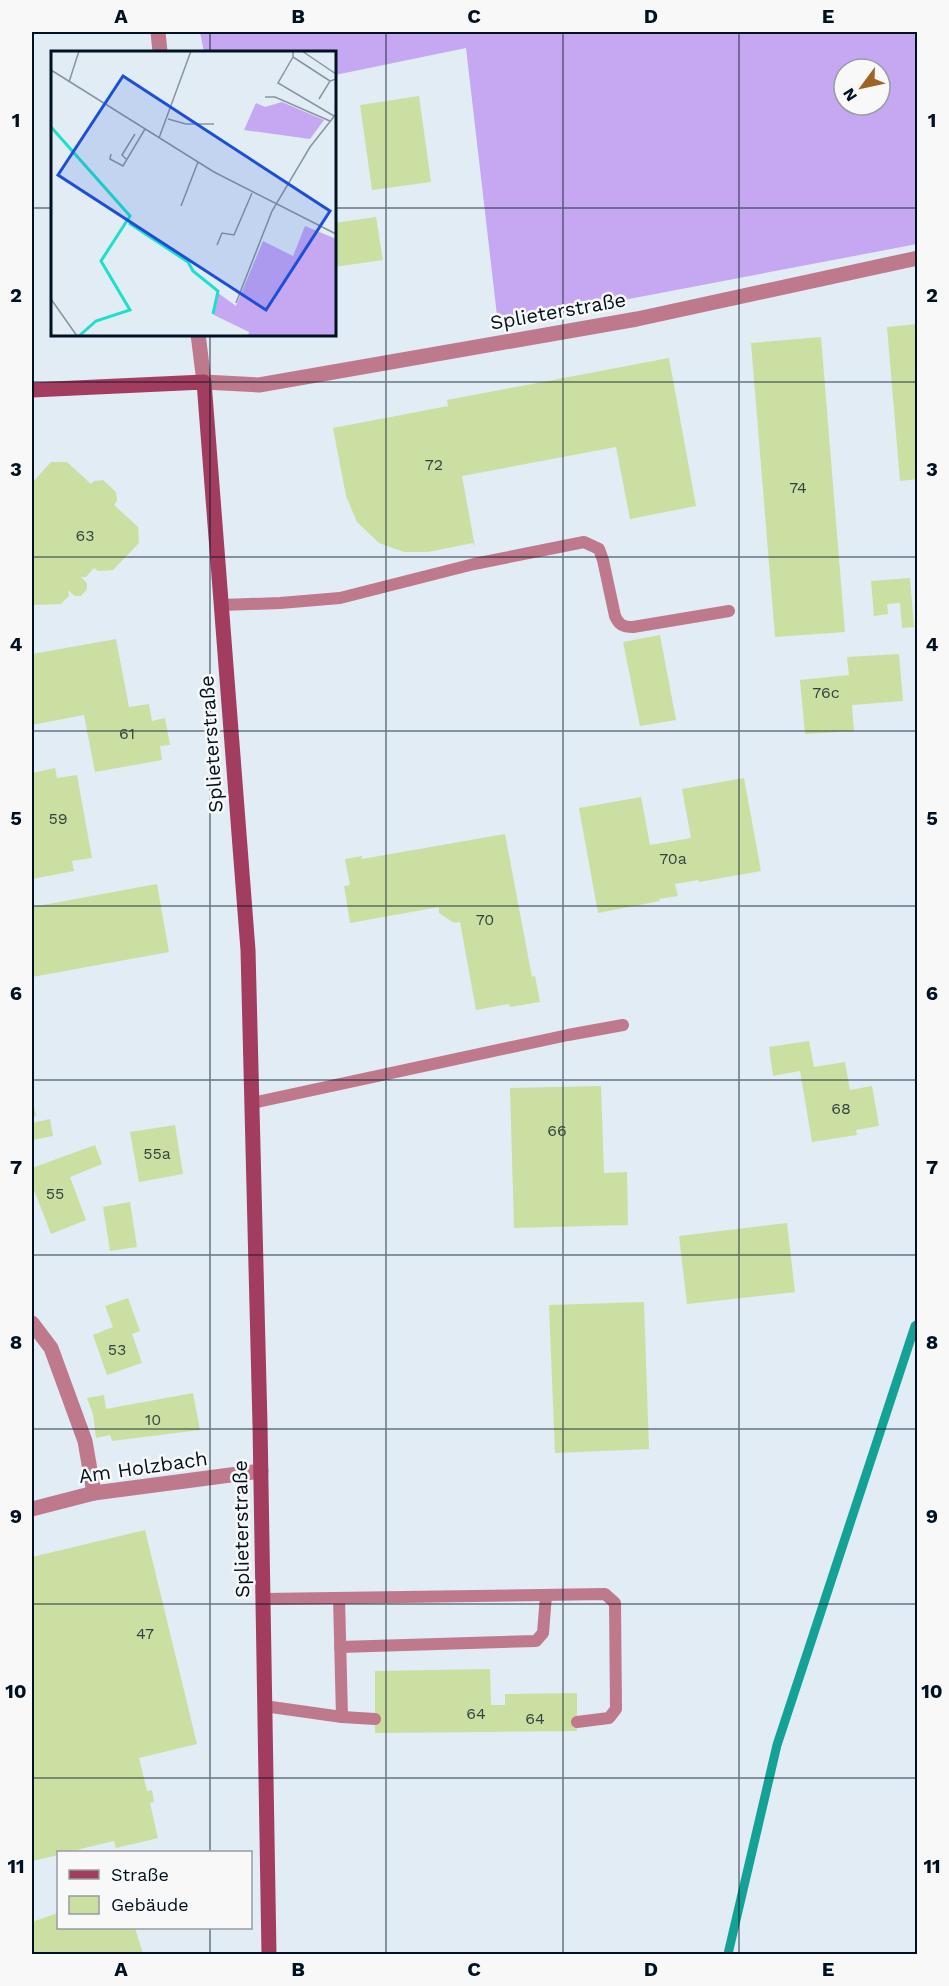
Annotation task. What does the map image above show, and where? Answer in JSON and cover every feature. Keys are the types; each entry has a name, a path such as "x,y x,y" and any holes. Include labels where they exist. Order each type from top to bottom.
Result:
{"street":[{"path":"158,32 160,51"},
{"name":"Splieterstraße","path":"204,382 259,385 637,319 918,258"},
{"name":"Splieterstraße","path":"198,336 204,382 248,950 261,1472 269,1954"},
{"path":"32,390 204,382"},
{"path":"32,1323 51,1348 74,1410 85,1441 94,1493"},
{"name":"Am Holzbach","path":"32,1509 94,1493 261,1472"}],"lane":[{"path":"221,605 340,598 474,564 584,542 599,549 615,616 617,622 623,627 729,610"},
{"path":"252,1103 557,1037 623,1025"},
{"path":"262,1599 605,1594 615,1603 616,1709 609,1718 577,1722"},
{"path":"340,1647 536,1641 543,1634 546,1595"},
{"path":"339,1598 342,1717"},
{"path":"264,1706 342,1717 375,1719"}],"shaded area":[{"path":"200,32 917,32 917,244 498,324 466,48 336,75 336,51 204,51"}],"building":[{"path":"419,96 431,182 372,190 360,105"},
{"path":"376,217 383,260 336,267 336,223"},
{"path":"918,324 918,479 900,481 887,327"},
{"path":"821,337 845,632 775,637 751,343"},
{"path":"669,358 696,506 630,519 616,447 462,476 475,547 473,543 428,552 404,552 379,543 357,522 346,496 333,428 448,406 447,400"},
{"path":"51,462 67,462 91,484 94,481 103,480 116,492 117,501 114,505 138,527 139,543 113,570 98,571 94,568 86,577 81,577 87,583 87,589 81,596 75,596 68,590 69,596 61,604 32,605 32,483"},
{"path":"910,578 914,627 902,628 900,603 887,604 888,614 874,616 871,581"},
{"path":"660,635 676,720 640,726 623,642"},
{"path":"116,639 129,707 149,704 152,721 165,718 170,745 160,746 162,760 95,772 84,715 32,725 32,654"},
{"path":"899,654 903,701 852,705 854,731 805,734 800,680 849,675 847,657"},
{"path":"55,768 57,778 77,775 92,858 72,861 74,871 32,879 32,773"},
{"path":"744,778 761,871 675,884 678,896 598,913 579,808 641,797 650,845 691,838 682,789"},
{"path":"505,834 532,977 535,976 540,1002 510,1007 509,1004 476,1010 460,922 454,923 439,913 439,907 350,923 344,886 350,885 345,859 362,856 362,859"},
{"path":"157,884 169,952 32,977 32,907"},
{"path":"809,1041 814,1067 845,1062 850,1090 872,1086 879,1126 856,1130 857,1135 812,1142 800,1071 773,1076 769,1047"},
{"path":"601,1086 604,1173 627,1172 628,1225 514,1228 510,1088"},
{"path":"32,1096 36,1116 32,1117"},
{"path":"50,1119 53,1136 32,1140 32,1123"},
{"path":"175,1125 183,1174 139,1182 130,1132"},
{"path":"95,1145 102,1164 70,1177 86,1220 51,1234 32,1185 32,1168"},
{"path":"130,1202 137,1247 110,1251 103,1207"},
{"path":"787,1223 795,1292 687,1304 679,1236"},
{"path":"128,1298 140,1331 132,1334 142,1363 107,1375 93,1335 113,1327 105,1306"},
{"path":"644,1302 649,1449 555,1453 549,1305"},
{"path":"193,1393 200,1430 112,1441 110,1435 96,1438 93,1414 87,1398 104,1395 106,1409"},
{"path":"145,1530 197,1744 139,1758 147,1791 152,1790 154,1802 150,1803 158,1838 116,1848 114,1841 72,1851 57,1851 57,1855 32,1861 32,1557"},
{"path":"490,1669 491,1705 505,1705 505,1694 577,1693 577,1731 375,1733 375,1671"},
{"path":"57,1913 57,1929 135,1929 143,1954 32,1954 32,1922"}],"waterway":[{"path":"728,1954 777,1745 915,1326 918,1324"}]}
